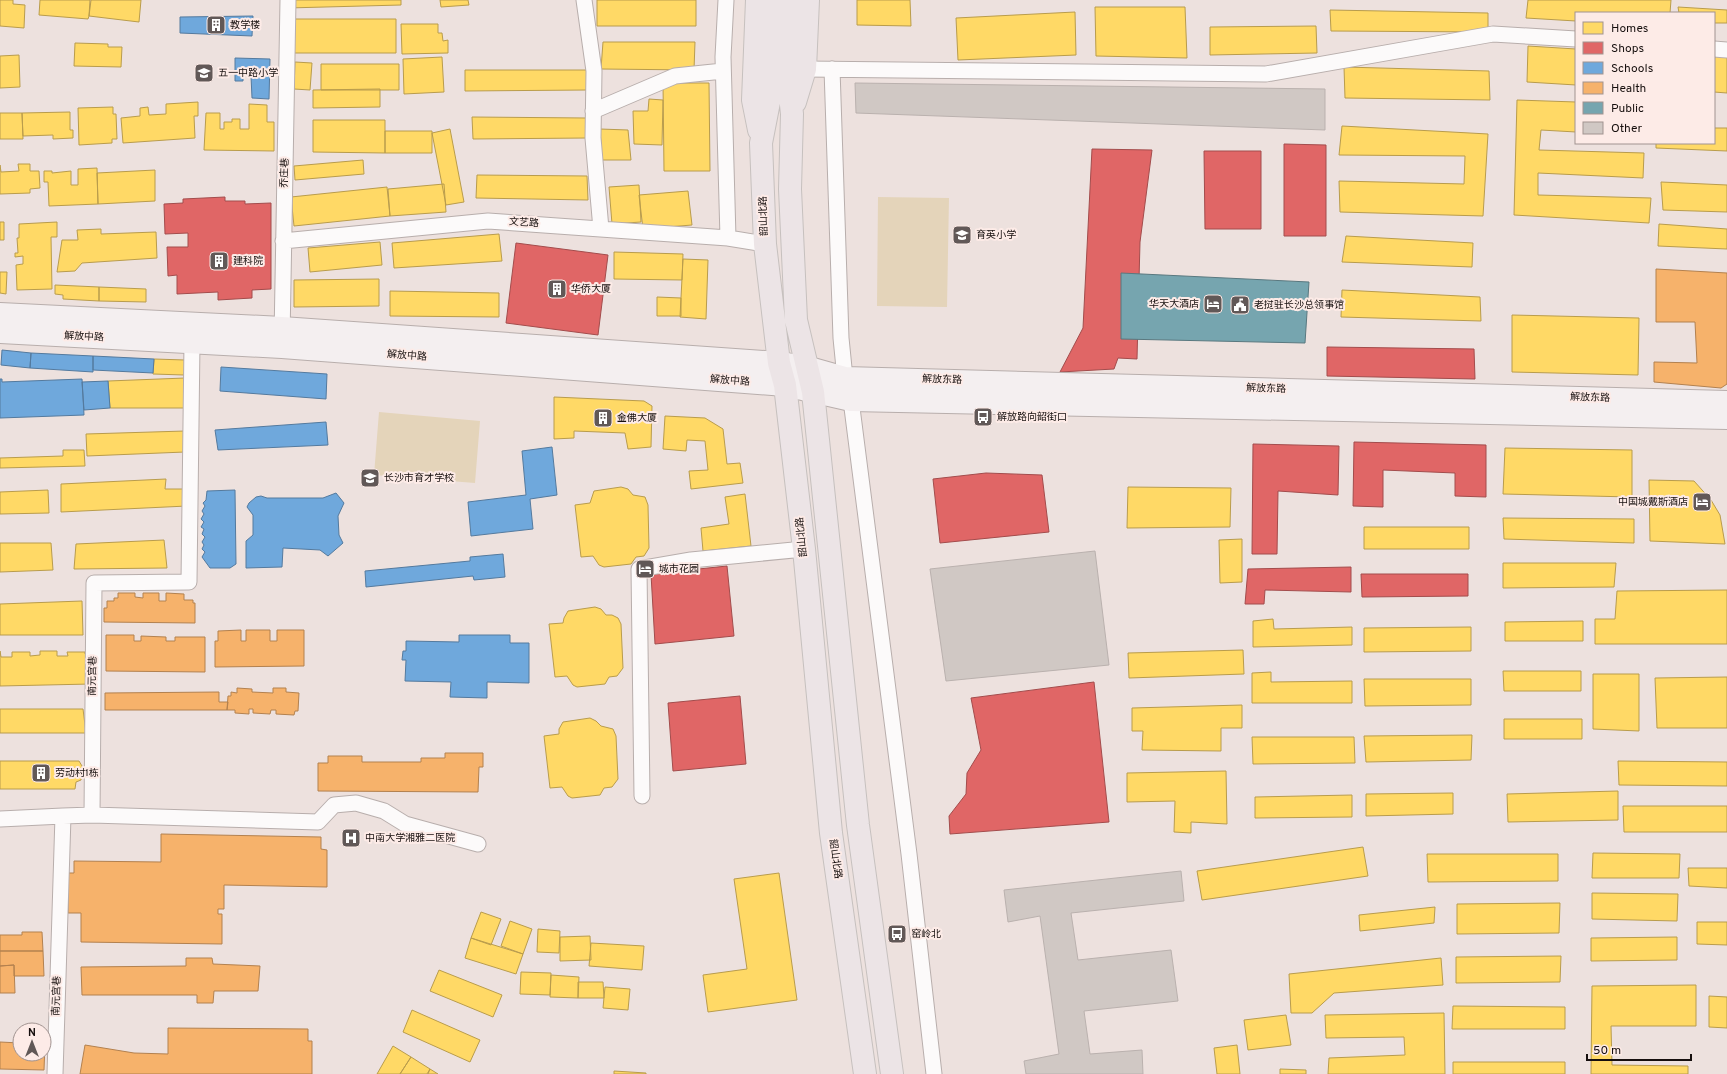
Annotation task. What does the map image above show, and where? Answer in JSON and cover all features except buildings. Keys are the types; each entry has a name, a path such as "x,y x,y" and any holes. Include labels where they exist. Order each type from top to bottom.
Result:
{"main road":[{"path":"757,0 753,100 761,143"},
{"name":"韶山北路","path":"773,0 769,102 761,143 765,244 779,363 785,385 804,549 832,833 865,1074"},
{"path":"791,0 788,68 792,114 790,190 796,320 813,392 858,825 892,1074"},
{"path":"792,114 805,69 808,0"},
{"name":"解放中路","path":"0,314 282,337 785,385 813,392"},
{"name":"解放中路","path":"0,332 192,343 282,337 779,363 806,367"},
{"name":"解放东路","path":"806,367 845,378 1727,402"},
{"name":"解放东路","path":"813,392 851,400 1727,418"}],"street":[{"name":"乔庄巷","path":"282,337 288,0"},
{"path":"584,0 594,71 593,138 601,229"},
{"path":"726,0 724,72 728,238"},
{"path":"805,69 1266,74 1493,34 1575,39"},
{"path":"1715,49 1727,50"},
{"path":"832,69 841,338 845,378 851,400 909,854 934,1074"},
{"path":"593,111 675,76 724,72"},
{"name":"文艺路","path":"283,240 488,221 728,238 765,244"},
{"name":"南元宫巷","path":"92,815 94,583 189,582 192,343"},
{"path":"642,796 639,569 691,560 804,549"},
{"path":"0,819 92,815 318,822 334,805 356,803 384,811 405,824 478,844"},
{"name":"南元宫巷","path":"55,1074 63,816"}],"shaded area":[{"path":"878,197 949,198 947,307 877,306"},
{"path":"379,412 480,421 475,483 374,475"}],"place":[{"name":"教学楼","path":"216,25"},
{"name":"五一中路小学","path":"204,73"},
{"name":"育英小学","path":"962,235"},
{"name":"建科院","path":"219,261"},
{"name":"华侨大厦","path":"557,289"},
{"name":"华天大酒店","path":"1213,304"},
{"name":"老挝驻长沙总领事馆","path":"1240,305"},
{"name":"解放路向韶街口","path":"983,417"},
{"name":"金佛大厦","path":"603,418"},
{"name":"长沙市育才学校","path":"370,478"},
{"name":"中国城戴斯酒店","path":"1702,502"},
{"name":"城市花园","path":"645,569"},
{"name":"劳动村1栋","path":"41,773"},
{"name":"中南大学湘雅二医院","path":"351,838"},
{"name":"窑岭北","path":"897,934"}]}
